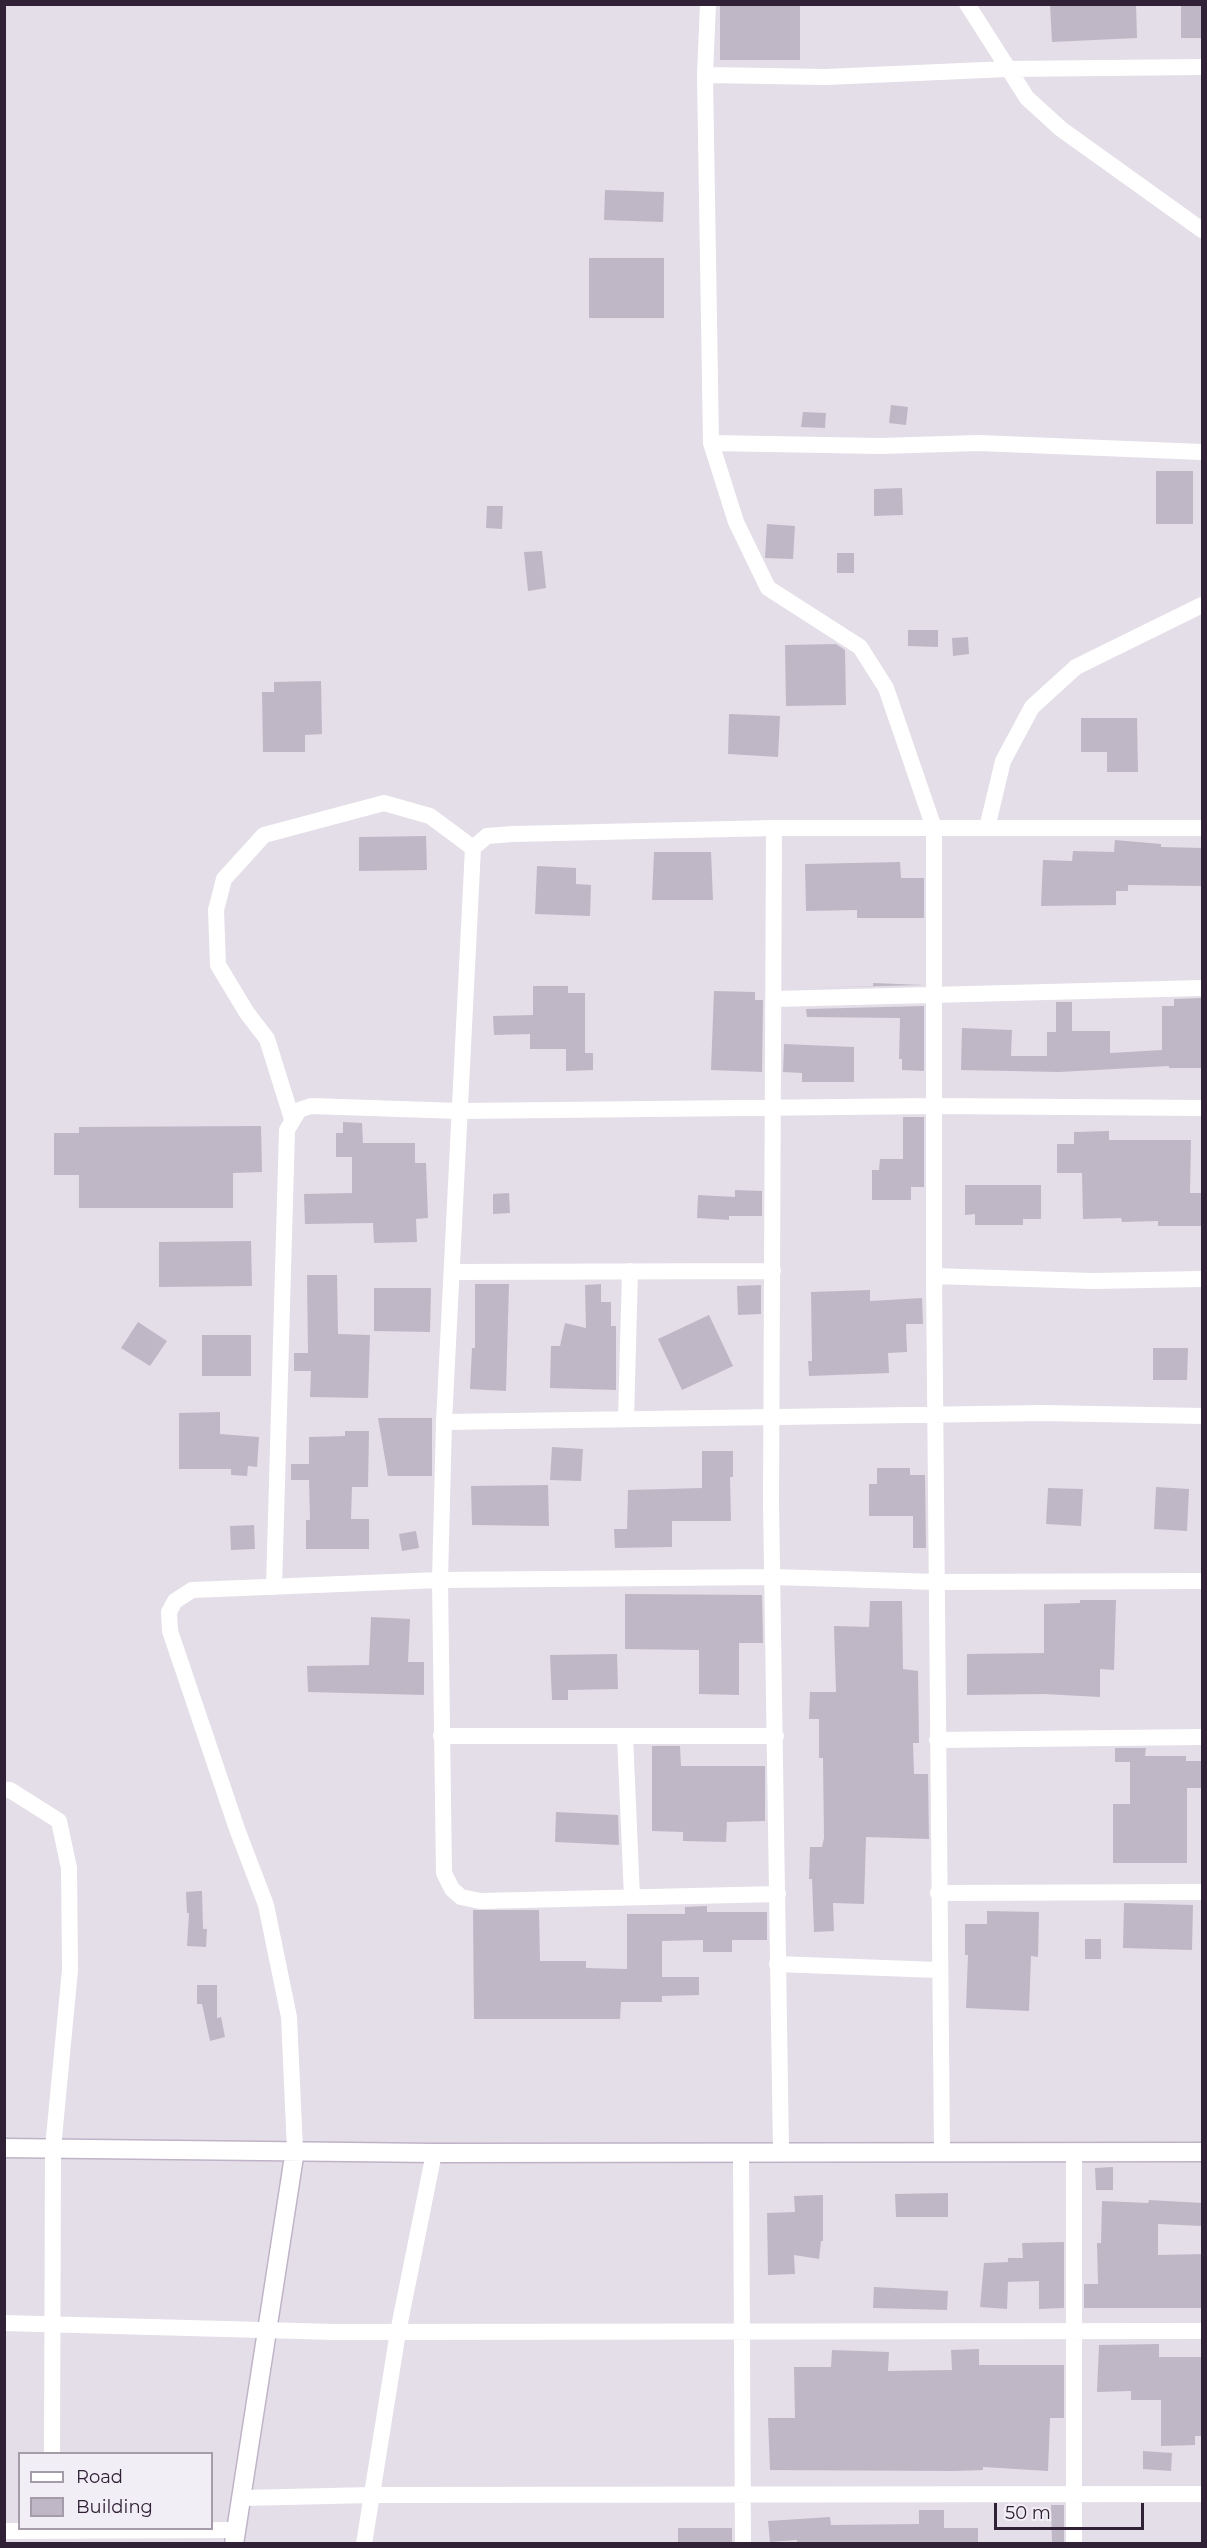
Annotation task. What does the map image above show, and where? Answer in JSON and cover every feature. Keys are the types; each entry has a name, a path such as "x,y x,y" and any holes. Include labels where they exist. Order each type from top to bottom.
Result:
{"street":[{"path":"708,4 705,75 711,442 736,522 768,588 802,613 860,647 886,688 934,828 938,1970 942,2152"},
{"path":"967,4 1027,98 1061,129 1203,230"},
{"path":"705,75 826,77 1007,69 1203,67"},
{"path":"711,442 880,446 978,443 1203,452"},
{"path":"987,828 1003,761 1032,707 1076,667 1141,632 1203,604"},
{"path":"292,1119 267,1039 247,1013 218,965 216,910 224,879 264,835 384,803 430,816 473,848"},
{"path":"774,828 775,1107 772,1417 781,2152"},
{"path":"778,1894 480,1900 461,1897 444,1873 440,1580 444,1422 473,848 487,836 513,834 774,828 1203,828"},
{"path":"775,999 1203,988"},
{"path":"274,1587 287,1130 299,1110 310,1106 459,1111 935,1106 1203,1108"},
{"path":"452,1272 773,1270"},
{"path":"626,1419 630,1271"},
{"path":"934,1276 1092,1281 1203,1280"},
{"path":"444,1422 935,1414 1203,1416"},
{"path":"4,2531 52,2535 235,2537 295,2150 289,2017 266,1905 230,1809 170,1630 169,1612 175,1601 192,1590 440,1580 773,1577 937,1582 1203,1581"},
{"path":"441,1736 776,1736"},
{"path":"625,1736 632,1897"},
{"path":"937,1740 1203,1737"},
{"path":"4,1790 10,1790 59,1821 69,1868 70,1970 53,2148 52,2452"},
{"path":"938,1893 1203,1892"},
{"path":"777,1964 938,1970"},
{"path":"4,2148 434,2153 1203,2152"},
{"path":"741,2152 740,2331 743,2544"},
{"path":"364,2544 398,2332 434,2153"},
{"path":"1074,2153 1074,2544"},
{"path":"4,2323 268,2331 398,2332 1203,2331"},
{"path":"242,2498 372,2495 1203,2494"}],"building":[{"path":"720,4 800,4 800,60 720,60"},
{"path":"1050,4 1136,4 1137,38 1052,42"},
{"path":"1181,4 1203,4 1203,38 1181,38"},
{"path":"605,190 664,192 663,222 604,220"},
{"path":"589,258 664,258 664,318 589,318"},
{"path":"891,405 908,407 906,425 889,423"},
{"path":"803,412 826,413 825,428 801,427"},
{"path":"1156,471 1193,471 1193,524 1156,524"},
{"path":"902,488 903,515 874,516 874,489"},
{"path":"487,506 503,506 502,529 486,528"},
{"path":"767,524 795,526 793,559 765,558"},
{"path":"542,551 546,588 528,591 524,552"},
{"path":"837,553 854,553 854,573 837,573"},
{"path":"908,630 938,630 938,647 908,646"},
{"path":"968,637 969,654 953,656 952,638"},
{"path":"836,644 845,650 846,705 786,706 785,645"},
{"path":"321,681 322,734 305,735 305,752 263,752 262,692 274,692 274,682"},
{"path":"729,714 780,716 778,757 728,754"},
{"path":"1081,718 1137,718 1138,772 1107,772 1107,752 1081,752"},
{"path":"426,836 427,870 359,871 359,837"},
{"path":"1115,840 1161,844 1161,847 1203,848 1203,886 1128,885 1128,891 1116,891 1116,905 1041,906 1043,860 1072,861 1073,851 1114,852"},
{"path":"654,852 711,852 713,900 652,900"},
{"path":"900,862 901,878 924,878 924,918 857,918 857,910 806,911 805,864"},
{"path":"537,866 576,868 576,884 591,885 590,916 535,914"},
{"path":"873,983 924,985 806,988 873,986"},
{"path":"533,986 568,986 568,993 585,993 585,1053 593,1053 593,1070 566,1071 566,1049 530,1049 530,1034 494,1035 493,1016 533,1015"},
{"path":"714,991 755,992 755,1000 763,1000 762,1072 711,1070"},
{"path":"1203,998 1203,1068 1169,1068 1169,1066 1059,1072 961,1070 962,1028 1012,1030 1011,1056 1047,1056 1047,1032 1056,1032 1056,1002 1072,1002 1072,1031 1110,1031 1110,1053 1162,1050 1162,1006 1174,1006 1174,999"},
{"path":"924,1006 924,1071 902,1070 902,1059 899,1059 900,1018 807,1017 806,1009"},
{"path":"784,1044 854,1047 854,1082 802,1082 802,1073 783,1072"},
{"path":"903,1117 924,1117 924,1187 911,1187 911,1200 872,1200 872,1170 879,1170 880,1159 903,1159"},
{"path":"343,1122 362,1123 363,1143 415,1143 415,1163 426,1163 428,1218 416,1219 417,1242 374,1243 373,1223 305,1224 304,1194 352,1193 352,1157 336,1157 336,1133 343,1133"},
{"path":"261,1126 262,1172 233,1173 233,1208 79,1208 79,1175 54,1175 54,1133 79,1133 79,1127"},
{"path":"1109,1131 1109,1140 1191,1140 1190,1193 1203,1193 1203,1226 1158,1226 1158,1221 1122,1222 1121,1218 1083,1219 1082,1173 1057,1173 1057,1144 1074,1144 1074,1132"},
{"path":"965,1185 1041,1185 1041,1219 1023,1219 1023,1225 975,1225 975,1214 965,1215"},
{"path":"735,1190 762,1191 762,1216 729,1216 729,1220 697,1218 698,1195 735,1197"},
{"path":"509,1193 510,1213 493,1214 493,1194"},
{"path":"251,1241 252,1286 159,1287 159,1242"},
{"path":"307,1275 337,1275 338,1334 370,1335 368,1398 310,1397 311,1371 294,1371 294,1353 308,1353"},
{"path":"475,1284 509,1284 506,1391 470,1389 472,1348 475,1348"},
{"path":"601,1284 601,1302 611,1302 611,1326 616,1326 616,1390 550,1388 551,1346 560,1346 565,1323 586,1328 585,1285"},
{"path":"761,1285 761,1314 738,1315 737,1286"},
{"path":"374,1288 431,1288 430,1332 374,1331"},
{"path":"870,1290 870,1301 922,1298 923,1324 906,1324 907,1352 888,1353 889,1373 809,1376 808,1361 812,1361 811,1292"},
{"path":"709,1315 733,1366 682,1390 658,1339"},
{"path":"138,1322 167,1341 150,1366 121,1348"},
{"path":"202,1335 251,1335 251,1376 202,1376"},
{"path":"1153,1348 1188,1348 1187,1380 1153,1380"},
{"path":"220,1412 220,1434 259,1437 257,1467 248,1466 247,1476 231,1475 231,1469 179,1469 179,1413"},
{"path":"378,1418 432,1418 432,1476 388,1476"},
{"path":"345,1431 369,1431 368,1487 352,1487 351,1519 369,1519 369,1549 306,1549 306,1520 310,1520 309,1480 291,1480 291,1464 309,1464 309,1437 345,1436"},
{"path":"552,1447 583,1449 581,1481 550,1480"},
{"path":"702,1451 733,1451 733,1477 730,1477 731,1521 672,1521 672,1547 615,1548 614,1529 627,1529 628,1490 702,1488"},
{"path":"877,1468 910,1468 910,1475 925,1475 926,1548 913,1548 913,1516 869,1516 869,1484 877,1484"},
{"path":"548,1485 549,1526 472,1525 471,1486"},
{"path":"1156,1487 1189,1489 1187,1531 1154,1529"},
{"path":"1048,1488 1083,1489 1081,1526 1046,1524"},
{"path":"254,1525 255,1549 231,1550 230,1526"},
{"path":"416,1531 419,1548 402,1551 399,1534"},
{"path":"625,1594 762,1595 763,1643 739,1643 739,1695 699,1694 699,1650 625,1649"},
{"path":"1080,1600 1116,1600 1114,1670 1100,1669 1100,1697 1044,1694 967,1695 967,1654 1044,1653 1044,1604 1080,1603"},
{"path":"870,1601 902,1601 903,1669 918,1671 919,1743 913,1743 914,1774 928,1774 929,1839 866,1837 864,1904 833,1903 834,1931 814,1932 812,1879 809,1879 810,1847 822,1847 824,1838 823,1758 819,1758 819,1719 809,1719 810,1692 836,1692 834,1626 869,1627"},
{"path":"371,1617 410,1619 408,1662 424,1662 424,1695 308,1692 307,1666 369,1665"},
{"path":"617,1654 618,1689 568,1690 568,1700 552,1700 550,1655"},
{"path":"652,1746 680,1746 681,1766 765,1766 765,1821 727,1822 726,1842 683,1841 683,1832 652,1831"},
{"path":"1115,1748 1146,1748 1145,1756 1186,1756 1186,1761 1203,1761 1203,1788 1187,1788 1187,1863 1113,1863 1113,1804 1130,1804 1130,1762 1115,1762"},
{"path":"556,1812 618,1815 619,1845 555,1842"},
{"path":"202,1891 203,1929 207,1929 206,1947 187,1946 189,1913 187,1913 186,1892"},
{"path":"1124,1903 1193,1905 1192,1950 1123,1948"},
{"path":"707,1906 707,1912 767,1912 767,1940 732,1940 732,1952 703,1952 703,1940 662,1941 662,1977 699,1977 699,1995 662,1996 662,2002 621,2002 620,2019 474,2019 473,1910 539,1910 540,1961 586,1961 586,1968 627,1969 627,1914 685,1914 685,1907"},
{"path":"987,1911 1039,1912 1038,1957 1031,1956 1029,2011 966,2008 968,1955 965,1955 965,1924 987,1924"},
{"path":"1085,1939 1101,1939 1101,1959 1085,1959"},
{"path":"197,1985 217,1985 217,2018 221,2017 225,2037 210,2041 202,2004 197,2004"},
{"path":"1113,2167 1113,2190 1096,2190 1095,2168"},
{"path":"948,2193 948,2217 896,2217 895,2194"},
{"path":"823,2195 823,2241 821,2241 819,2259 794,2255 795,2274 768,2275 767,2213 795,2212 794,2196"},
{"path":"1149,2200 1203,2203 1203,2226 1158,2224 1158,2255 1203,2254 1203,2308 1084,2308 1084,2284 1098,2284 1097,2243 1101,2243 1102,2201 1148,2203"},
{"path":"1064,2242 1064,2308 1039,2309 1039,2281 1008,2282 1007,2309 980,2307 984,2263 1008,2262 1008,2258 1023,2258 1022,2243"},
{"path":"874,2287 948,2291 947,2310 873,2308"},
{"path":"1159,2344 1159,2357 1203,2357 1203,2436 1195,2436 1195,2445 1161,2446 1161,2400 1131,2400 1131,2391 1097,2392 1099,2345"},
{"path":"979,2349 979,2365 1064,2365 1064,2418 1050,2418 1048,2471 983,2467 983,2470 954,2471 770,2470 768,2418 795,2418 794,2367 831,2367 832,2350 889,2352 888,2371 952,2370 951,2350"},
{"path":"1143,2451 1172,2453 1171,2471 1143,2469"},
{"path":"1051,2505 1064,2505 1064,2544 1052,2544"},
{"path":"919,2510 944,2510 944,2528 978,2528 978,2544 797,2544 797,2540 770,2542 768,2521 830,2517 831,2525 919,2524"},
{"path":"678,2528 732,2528 732,2544 678,2544"}]}
